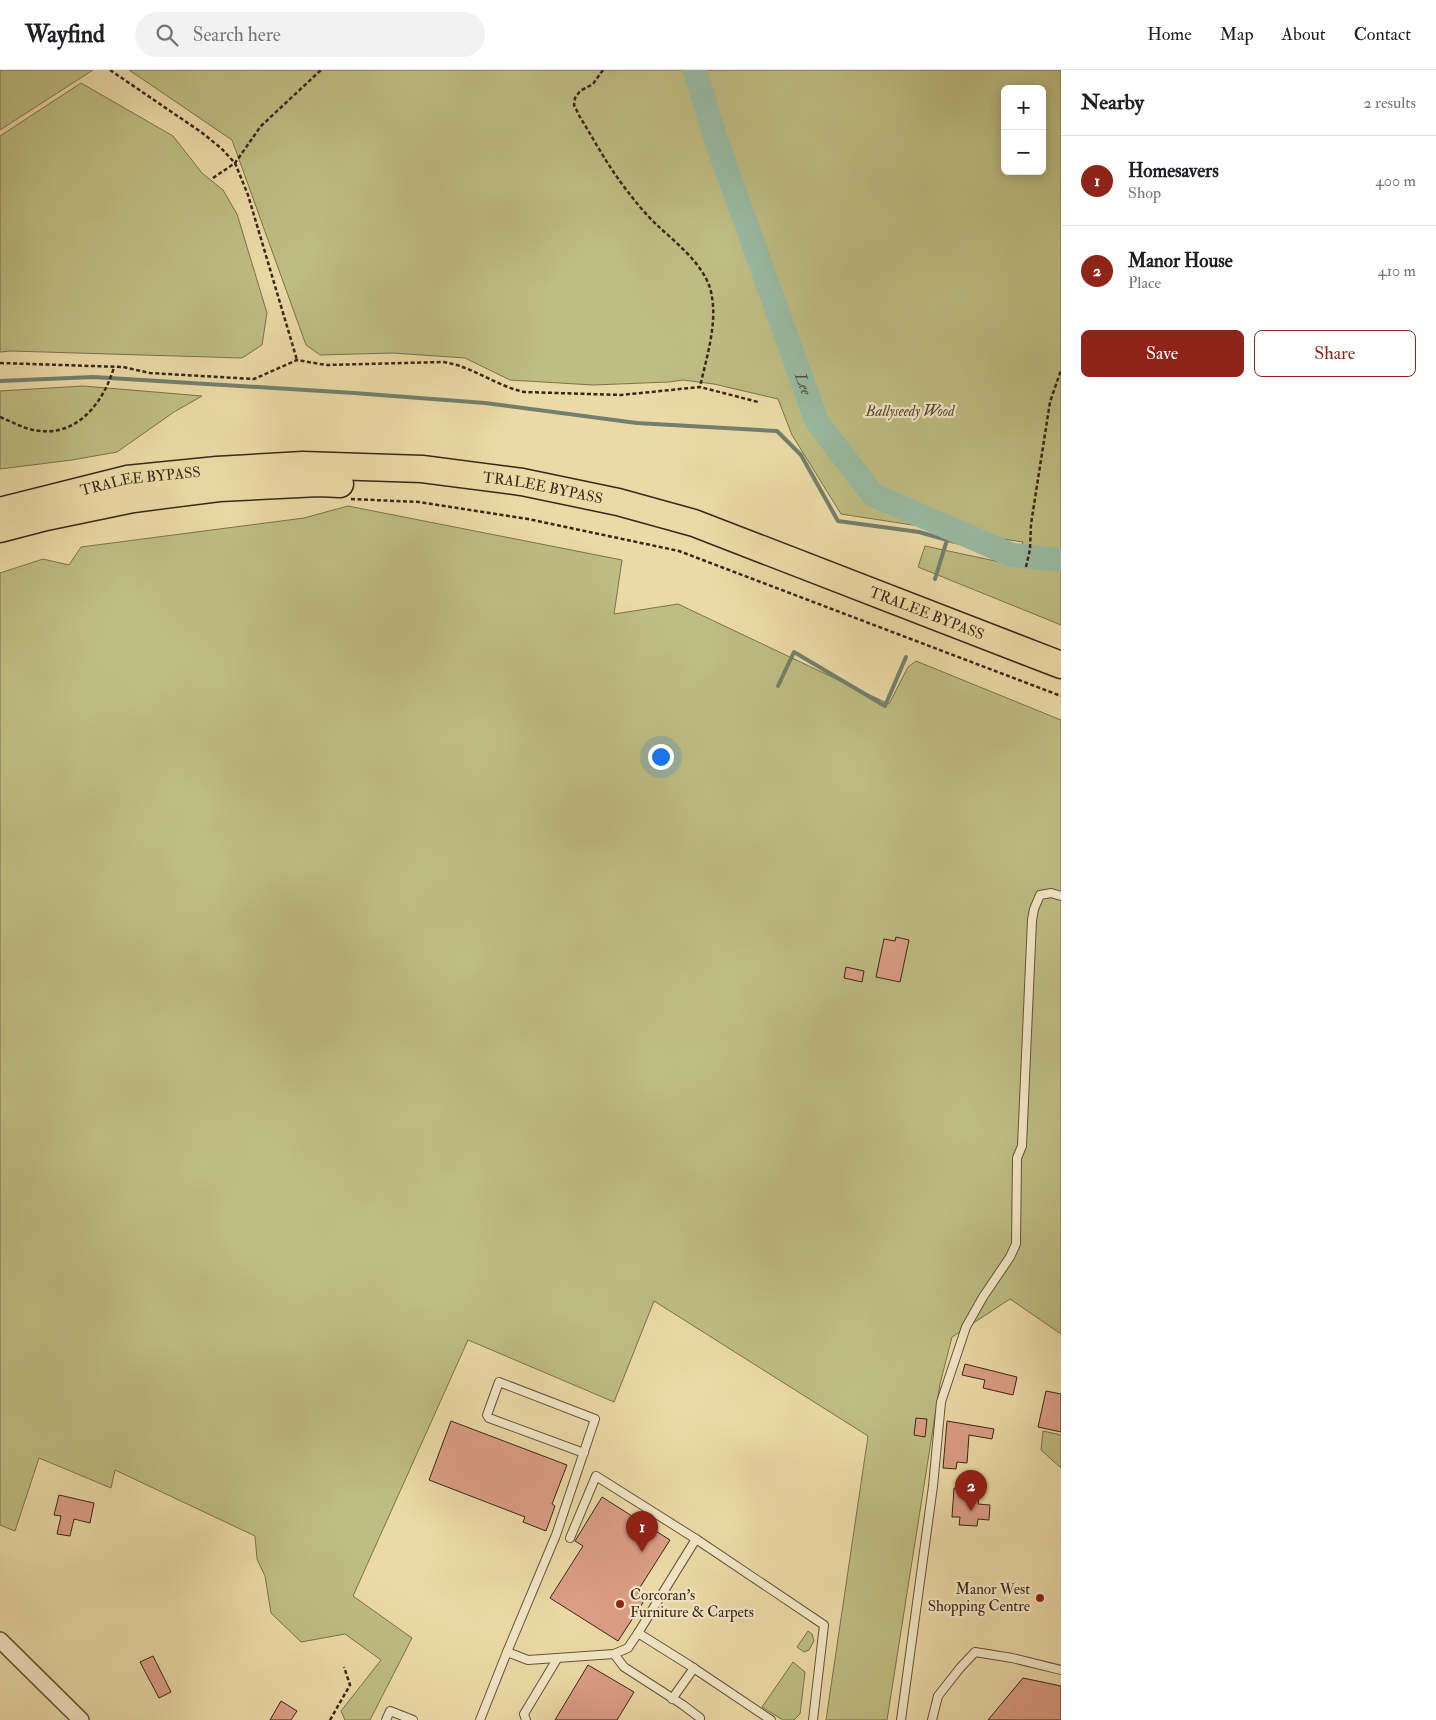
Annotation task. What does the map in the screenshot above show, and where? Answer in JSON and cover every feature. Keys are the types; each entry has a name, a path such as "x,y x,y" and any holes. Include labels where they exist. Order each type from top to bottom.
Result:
{"highway":[{"name":"TRALEE BYPASS","path":"0,510 127,480 217,470 265,467 303,465 422,469 522,482 618,502 694,523 1061,665"},
{"name":"TRALEE BYPASS","path":"0,529 133,498 219,488 319,483 415,486 520,499 610,518 692,540 1061,682"}],"street":[{"path":"0,1640 81,1720"}],"lane":[{"path":"901,1720 934,1486 941,1402 966,1327 983,1297 1010,1257 1016,1244 1017,1158 1022,1146 1032,920 1040,895 1060,894"},
{"path":"480,1720 556,1536 584,1453 595,1419 498,1382 487,1415 489,1418 584,1453"},
{"path":"570,1538 596,1476 696,1539 824,1625 813,1720"},
{"path":"507,1652 528,1660 614,1654 628,1648 696,1539"},
{"path":"638,1634 694,1668 771,1720"},
{"path":"932,1720 938,1696 975,1652 1012,1658 1061,1670"},
{"path":"614,1654 624,1667 689,1709 700,1720"},
{"path":"526,1720 524,1714 557,1659"},
{"path":"672,1699 694,1668"},
{"path":"386,1720 390,1711 413,1720"}],"path":[{"path":"110,70 201,132 221,148 235,164 248,196 296,360"},
{"path":"213,178 235,164 261,126 321,70"},
{"path":"603,70 593,84 580,91 575,98 574,105 623,186 644,212 690,256 708,282 712,296 713,313 700,387"},
{"path":"0,363 114,367 150,373 254,379 296,360 326,365 443,362 468,368 509,388 524,392 634,395 700,387 758,402"},
{"path":"0,417 30,429 58,430 70,427 80,421 93,408 109,384 114,367"},
{"path":"1026,567 1030,549 1030,524 1050,402 1061,370"},
{"path":"346,500 419,502 528,519 679,551 1061,696"},
{"path":"330,1720 350,1686 344,1667"}],"green space":[{"path":"0,70 93,70 0,130"},
{"name":"Ballyseedy Wood","path":"129,70 1061,70 1061,625 918,567 925,546 1014,565 1023,542 841,514 792,435 778,399 714,384 683,380 593,385 510,380 465,358 393,353 320,355 306,345 232,140"},
{"path":"81,83 173,136 202,173 223,190 237,214 267,313 262,345 242,358 0,352 0,136"},
{"path":"83,386 202,396 174,412 117,452 0,469 0,391"},
{"path":"348,506 622,560 614,614 678,604 889,704 908,667 916,661 1061,720 1061,1334 1010,1299 952,1337 940,1384 887,1720 826,1720 868,1436 654,1301 614,1402 468,1340 353,1596 412,1638 370,1720 345,1720 341,1711 381,1660 345,1634 301,1642 271,1613 265,1576 257,1559 255,1536 115,1470 111,1488 39,1458 15,1531 0,1525 0,573 43,559 69,565 81,547 304,518"},
{"path":"1043,1431 1061,1435 1061,1468 1041,1450"},
{"path":"808,1631 812,1634 814,1641 809,1650 804,1652 797,1647"},
{"path":"793,1662 805,1672 800,1714 794,1720 783,1720 762,1707"}],"building":[{"path":"896,937 909,940 900,982 876,977 884,939 895,941"},
{"path":"846,967 864,971 862,982 844,978"},
{"path":"965,1364 1017,1377 1013,1395 983,1388 985,1380 962,1375"},
{"path":"1046,1391 1061,1394 1061,1432 1038,1427"},
{"path":"916,1418 927,1419 925,1437 914,1435"},
{"path":"451,1421 567,1465 552,1504 555,1506 546,1531 523,1522 525,1517 429,1480"},
{"path":"947,1421 994,1429 992,1439 969,1435 967,1463 957,1462 956,1469 943,1468"},
{"path":"954,1488 971,1489 971,1495 979,1496 978,1504 990,1505 989,1520 978,1519 977,1526 959,1525 960,1517 952,1517"},
{"path":"59,1495 94,1503 90,1523 74,1519 70,1536 57,1534 61,1516 54,1515"},
{"path":"602,1497 670,1540 637,1592 646,1598 618,1641 550,1598 583,1546 575,1541"},
{"path":"153,1656 171,1692 159,1698 140,1662"},
{"path":"588,1665 634,1692 617,1720 555,1720"},
{"path":"1023,1678 1061,1686 1061,1720 988,1720"},
{"path":"281,1701 297,1711 291,1720 270,1720"}],"waterway":[{"name":"Lee","path":"695,70 715,137 817,422 873,495 1012,555 1061,560"},
{"path":"0,381 93,377 354,393 485,403 637,423 777,431 801,455 838,521 919,532 1012,555"},
{"path":"935,579 947,540"},
{"path":"778,686 794,652 885,706 906,657"}],"place":[{"name":"Manor House","path":"971,1511"},
{"name":"Homesavers","path":"642,1552"},
{"name":"Manor West Shopping Centre","path":"1040,1598"},
{"name":"Corcoran's Furniture & Carpets","path":"620,1604"}]}
